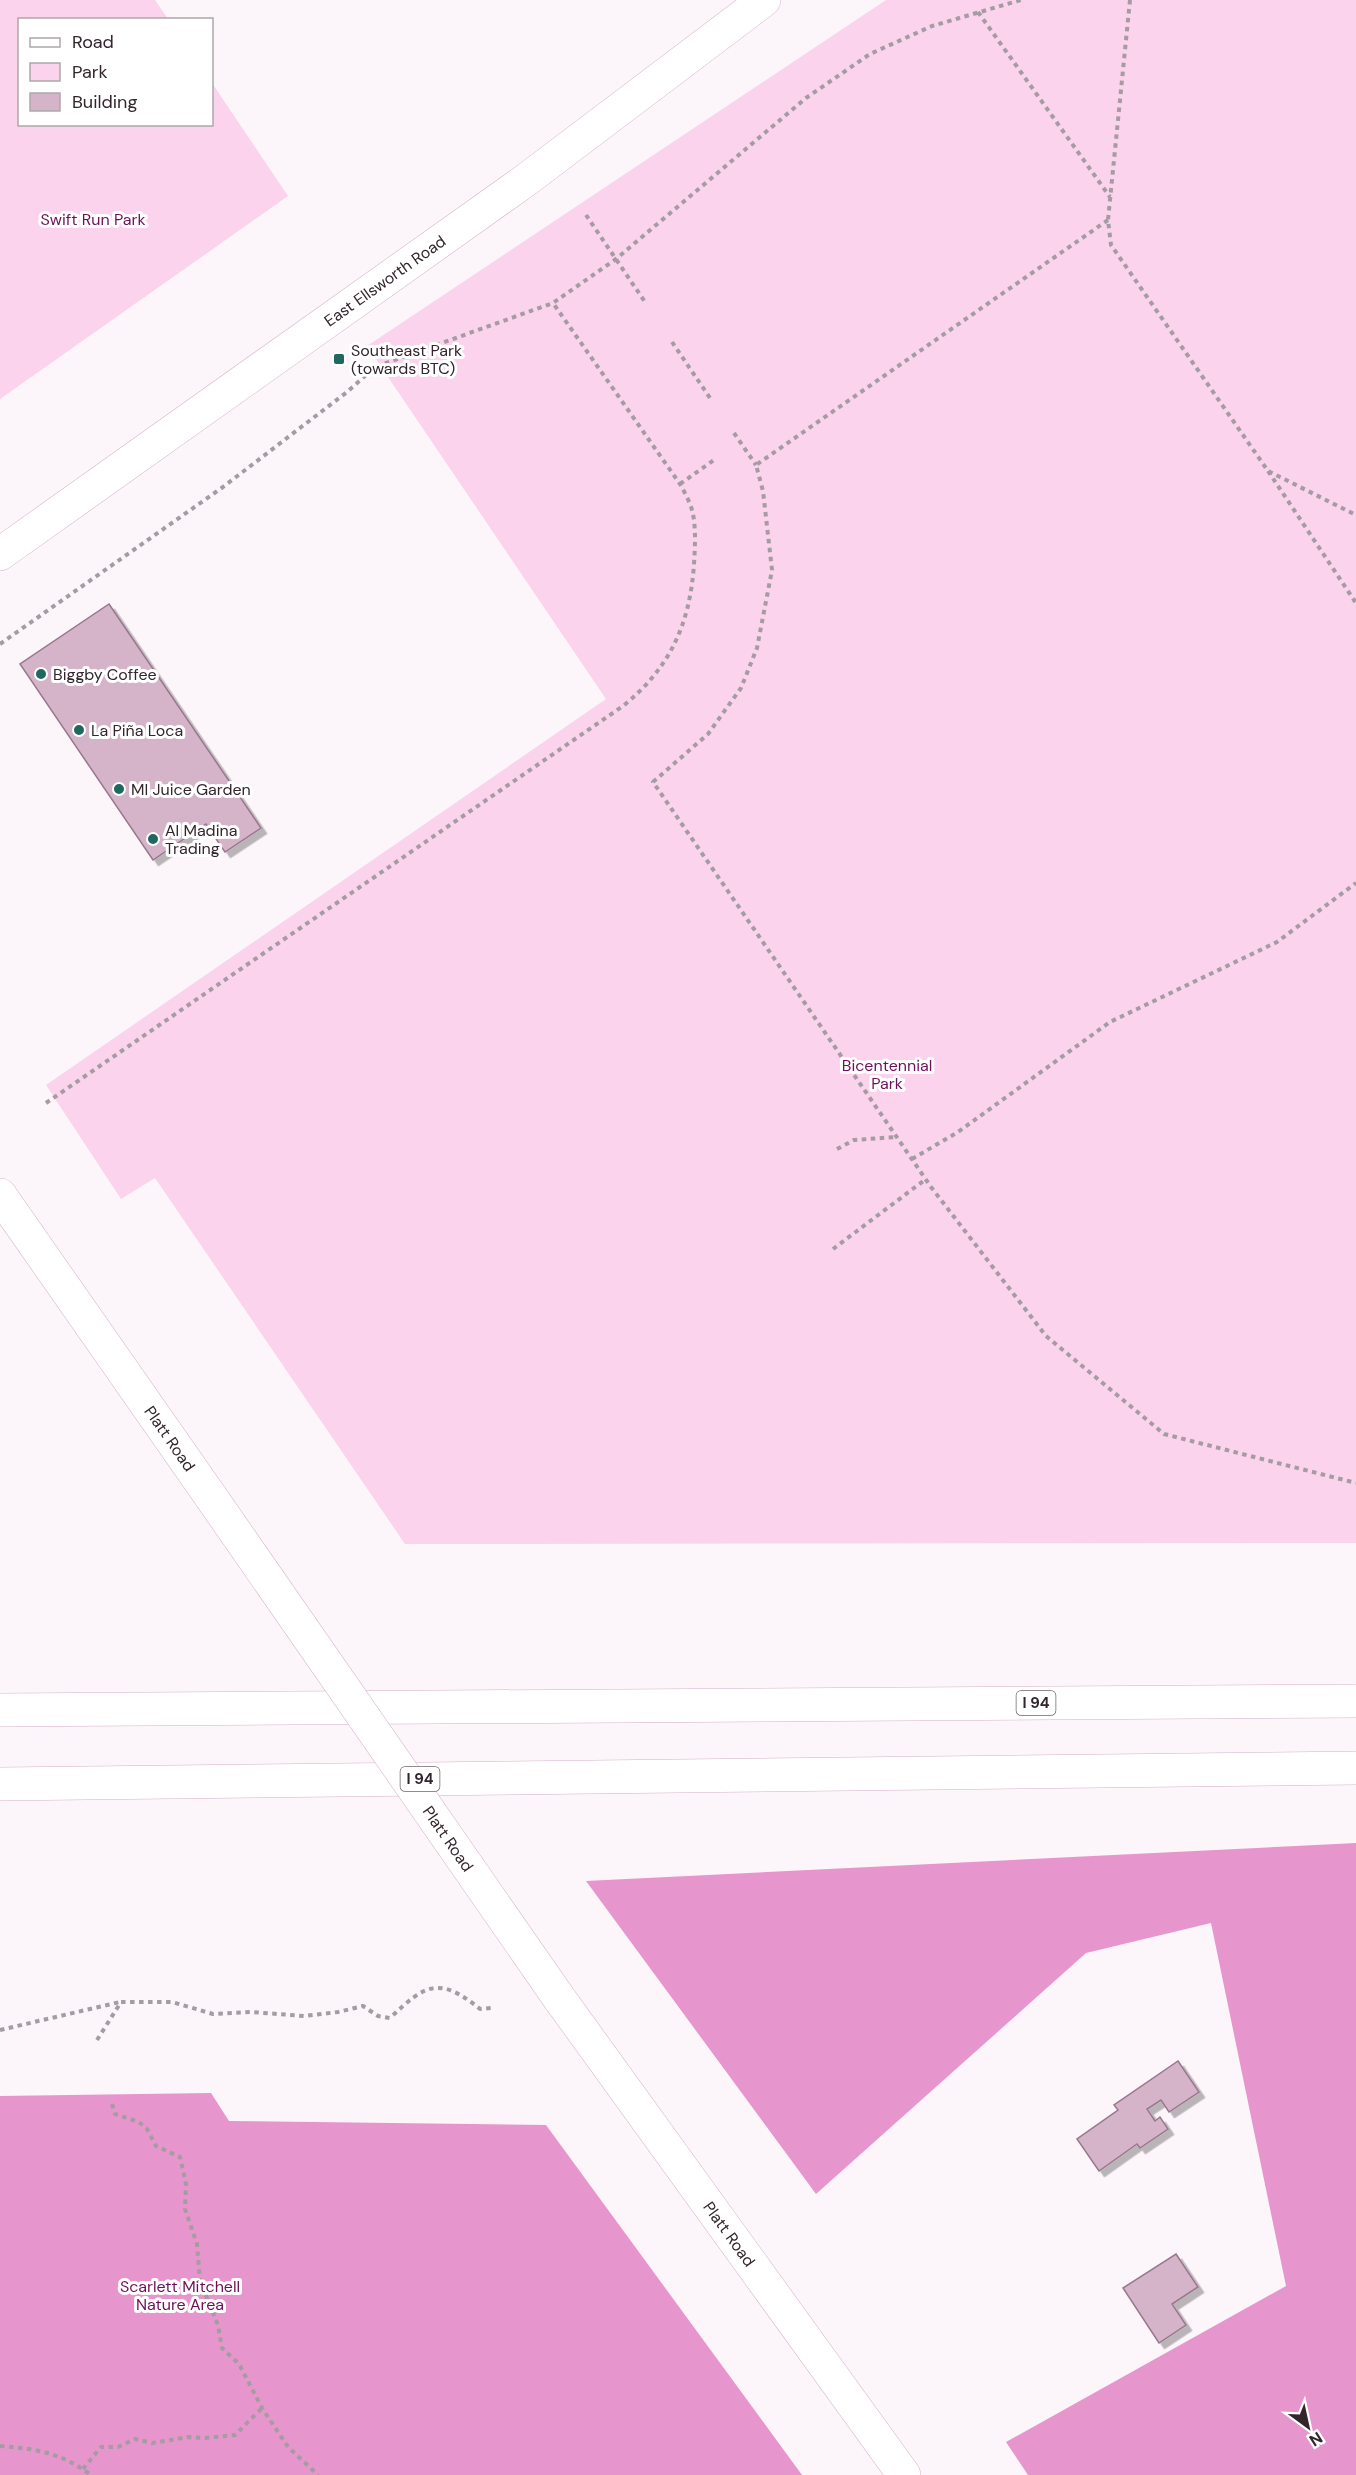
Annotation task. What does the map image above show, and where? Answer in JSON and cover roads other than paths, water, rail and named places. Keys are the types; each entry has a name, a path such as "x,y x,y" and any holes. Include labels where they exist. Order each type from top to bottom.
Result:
{"main road":[{"name":"East Ellsworth Road","path":"0,554 526,180 764,0"},
{"name":"Platt Road","path":"0,1195 559,1998 904,2475"},
{"name":"I 94","path":"0,1710 1356,1701"},
{"name":"I 94","path":"0,1784 1356,1768"}],"place":[{"name":"Southeast Park (towards BTC)","path":"339,359"},
{"name":"Biggby Coffee","path":"41,674"},
{"name":"La Piña Loca","path":"79,730"},
{"name":"MI Juice Garden","path":"119,789"},
{"name":"Al Madina Trading","path":"153,839"}],"park label":[{"name":"Swift Run Park","path":"93,219"},
{"name":"Bicentennial Park","path":"887,1074"},
{"name":"Scarlett Mitchell Nature Area","path":"180,2295"}]}
